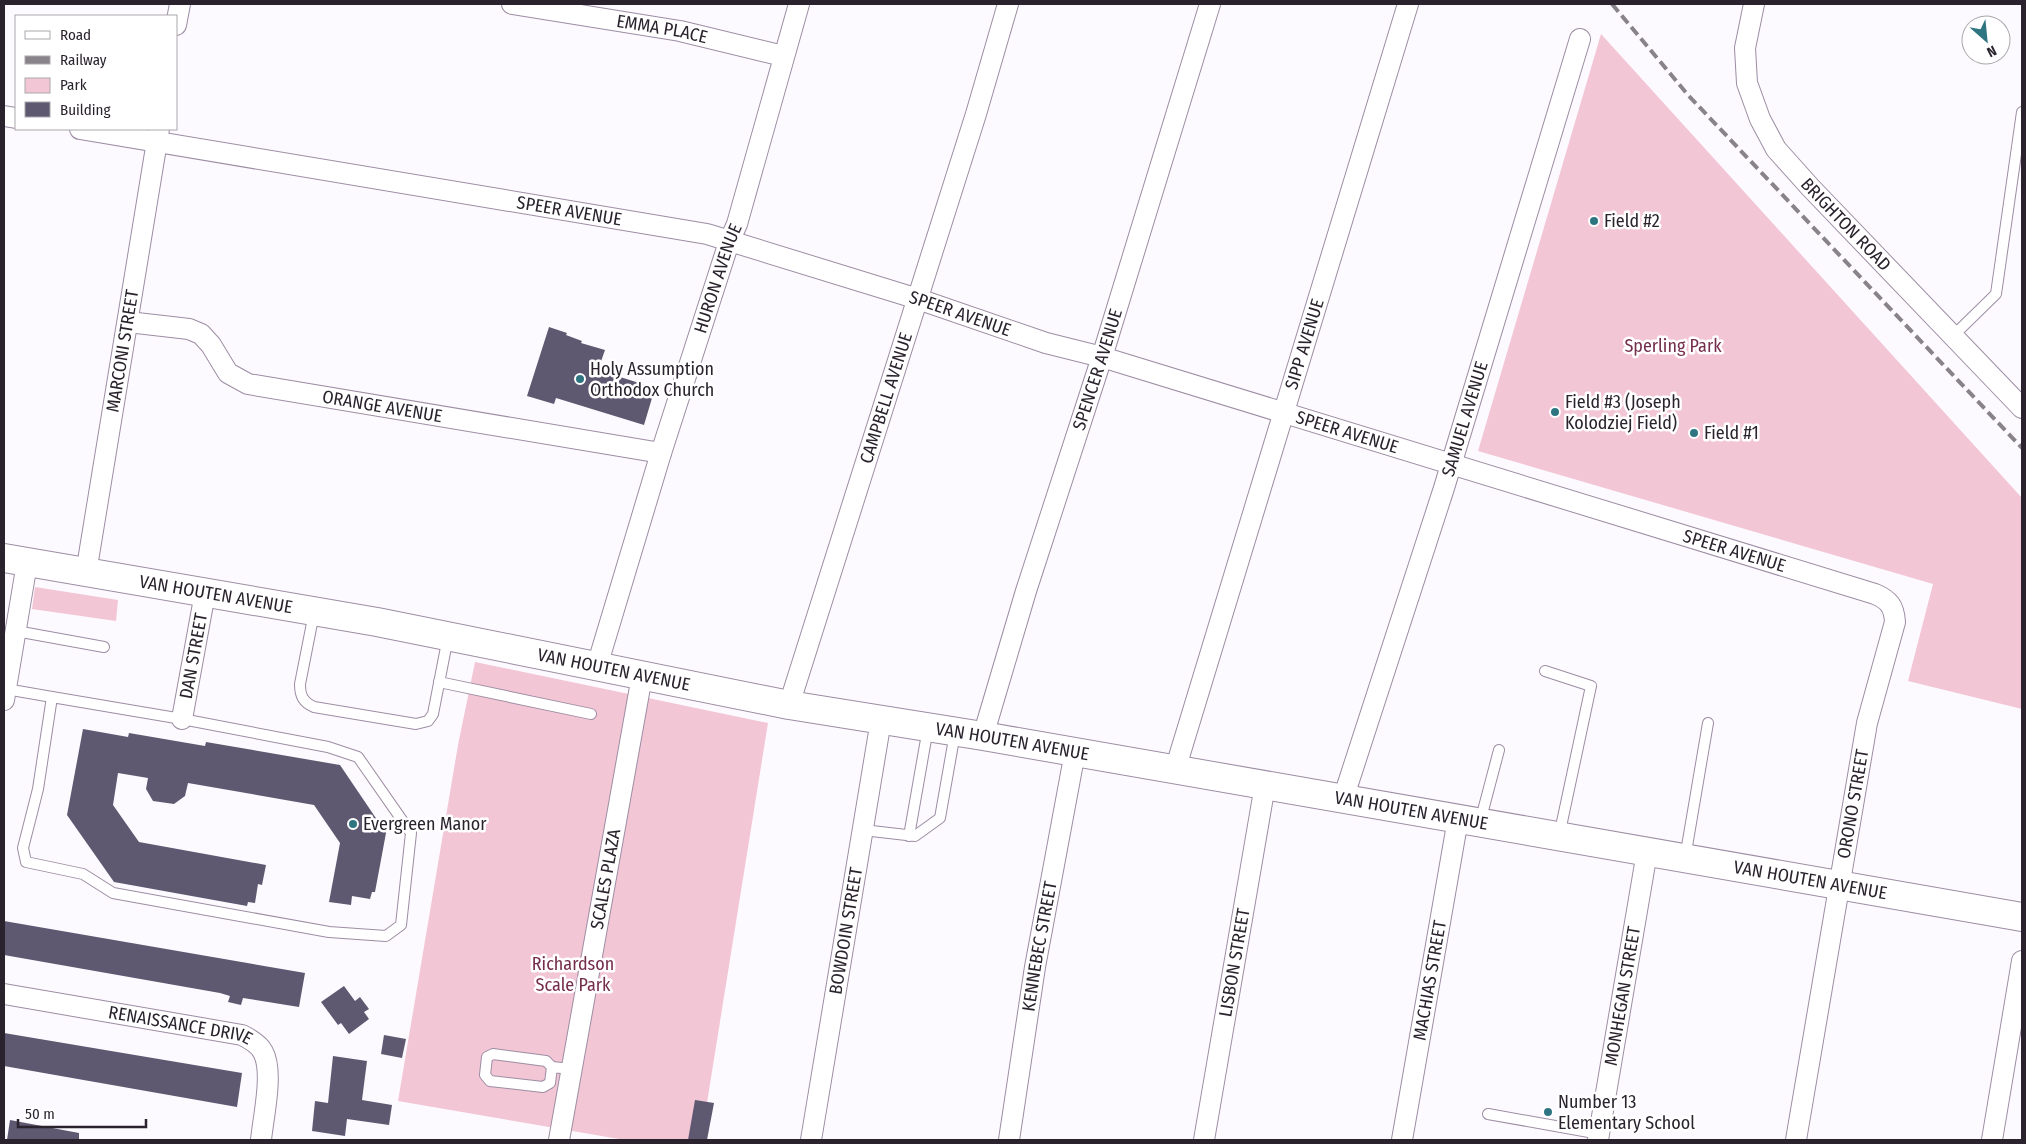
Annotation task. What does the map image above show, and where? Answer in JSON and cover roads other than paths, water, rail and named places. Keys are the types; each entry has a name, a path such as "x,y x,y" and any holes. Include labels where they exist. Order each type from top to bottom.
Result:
{"main road":[{"name":"VAN HOUTEN AVENUE","path":"16,560 448,636 790,704 2022,917"}],"street":[{"name":"EMMA PLACE","path":"512,4 605,11 680,32 783,56"},
{"name":"HURON AVENUE","path":"597,666 661,453 729,242 737,224 799,4"},
{"name":"CAMPBELL AVENUE","path":"790,704 976,114 1008,4"},
{"name":"SPENCER AVENUE","path":"983,736 1026,591 1102,358 1210,4"},
{"name":"SIPP AVENUE","path":"1175,770 1408,4"},
{"name":"BRIGHTON ROAD","path":"1754,4 1745,48 1747,83 1760,119 1776,149 1810,187 2022,408"},
{"name":"SAMUEL AVENUE","path":"1343,799 1451,464 1580,39"},
{"name":"SPEER AVENUE","path":"93,130 158,135 707,234 918,299 1046,343 1102,358 1822,578"},
{"name":"MARCONI STREET","path":"86,573 158,135"},
{"name":"ORANGE AVENUE","path":"128,322 189,329 201,334 211,345 228,373 248,384 661,453"},
{"path":"5,694 16,631 16,560"},
{"name":"ORONO STREET","path":"1796,1140 1867,723 1895,622 1895,612 1889,600 1822,578"},
{"name":"DAN STREET","path":"182,719 205,593"},
{"name":"SCALES PLAZA","path":"559,1140 562,1068 642,676"},
{"name":"BOWDOIN STREET","path":"811,1140 881,720"},
{"name":"KENNEBEC STREET","path":"1009,1140 1035,967 1075,752"},
{"name":"LISBON STREET","path":"1204,1140 1265,785"},
{"name":"MACHIAS STREET","path":"1402,1140 1469,821"},
{"name":"MONHEGAN STREET","path":"1599,1137 1647,852"},
{"path":"1992,1140 2022,962"},
{"name":"RENAISSANCE DRIVE","path":"4,994 242,1035 263,1052 268,1068 261,1140"}],"lane":[{"path":"1954,335 1996,294 2022,112"},
{"path":"315,612 300,684 300,694 306,704 314,707 416,724 428,721 433,714 448,636"},
{"path":"16,631 104,647"},
{"path":"1545,671 1591,686 1559,837"},
{"path":"439,682 591,714"},
{"path":"5,694 52,697 182,719 328,747 358,757 411,833 400,925 386,936 329,932 114,893 83,874 26,862 23,848 38,789 52,697"},
{"path":"1684,858 1708,723"},
{"path":"909,836 928,727"},
{"path":"863,830 915,836 940,818 955,732"},
{"path":"1469,821 1499,750"},
{"path":"493,1054 546,1061 562,1068 550,1083 543,1088 490,1081 485,1075 487,1057 493,1054"},
{"path":"1488,1114 1599,1137"}],"railway":[{"path":"1612,4 1688,95 2022,448"}],"place":[{"name":"Field #2","path":"1594,221"},
{"name":"Holy Assumption Orthodox Church","path":"580,379"},
{"name":"Field #3 (Joseph Kolodziej Field)","path":"1555,412"},
{"name":"Field #1","path":"1694,433"},
{"name":"Evergreen Manor","path":"353,824"},
{"name":"Number 13 Elementary School","path":"1548,1112"}],"park label":[{"name":"Sperling Park","path":"1673,346"},
{"name":"Richardson Scale Park","path":"573,974"}]}
